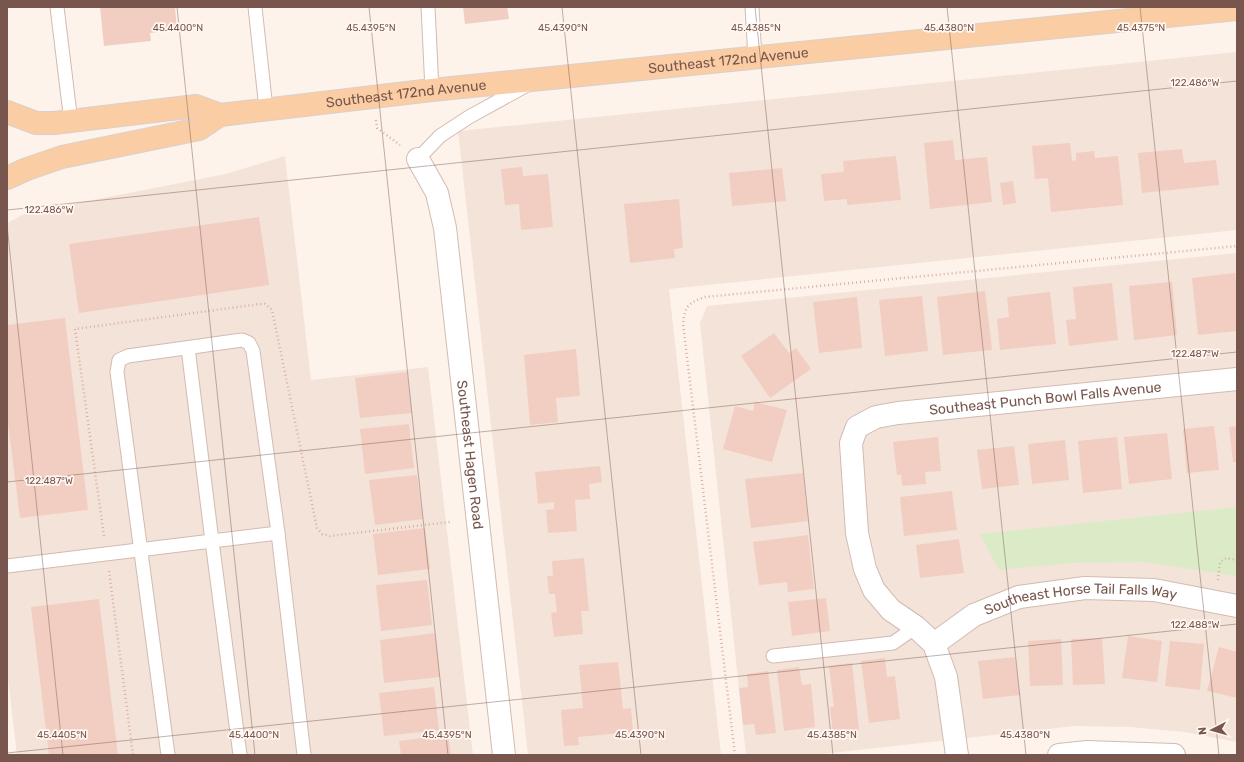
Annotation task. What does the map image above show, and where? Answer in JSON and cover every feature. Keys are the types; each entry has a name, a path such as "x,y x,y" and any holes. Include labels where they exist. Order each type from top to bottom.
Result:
{"main road":[{"name":"Southeast 172nd Avenue","path":"7,178 62,156 199,129 220,115 432,90 1237,9"},
{"name":"Southeast 172nd Avenue","path":"7,112 36,123 71,122 196,106 220,115"}],"street":[{"name":"Southeast Hagen Road","path":"418,159 437,193 445,228 504,755"},
{"name":"Southeast Punch Bowl Falls Avenue","path":"916,628 891,610 874,590 865,569 858,533 851,460 851,443 857,427 876,417 898,413 1237,379"},
{"name":"Southeast Horse Tail Falls Way","path":"934,644 974,615 1019,597 1085,588 1154,590 1237,606"},
{"path":"916,628 934,644 946,677 957,755"},
{"path":"1060,755 1087,752 1174,755"}],"lane":[{"path":"57,7 71,122"},
{"path":"255,7 266,109"},
{"path":"428,7 432,90"},
{"path":"752,7 755,58"},
{"path":"418,159 440,136 469,117 536,80"},
{"path":"168,755 142,549 117,372 119,360 128,356 242,340 249,343 253,351 278,533 304,755"},
{"path":"188,348 240,755"},
{"path":"7,566 278,533"},
{"path":"773,656 893,643 916,628"}],"path":[{"path":"373,97 377,128 418,159"},
{"path":"735,755 683,324 685,311 692,302 705,297 1237,246"},
{"path":"1215,602 1220,562 1226,558 1237,560"}],"shaded area":[{"path":"1237,52 1237,230 669,289 721,755 528,755 458,131"},
{"path":"285,156 311,380 428,367 473,755 17,755 7,670 7,223 26,213 226,174"},
{"path":"1237,253 1237,742 1185,732 1130,727 1075,726 814,755 746,755 700,323 707,306"}],"green space":[{"path":"1237,507 1237,576 1144,562 1071,563 999,570 980,534"}],"building":[{"path":"100,7 175,7 177,30 150,33 151,41 104,46"},
{"path":"463,7 507,7 509,19 465,24"},
{"path":"953,140 955,160 987,157 992,202 930,209 924,143"},
{"path":"1070,143 1072,161 1076,160 1076,153 1094,151 1095,158 1118,156 1123,205 1051,212 1048,178 1035,179 1032,146"},
{"path":"1182,149 1184,163 1216,160 1219,185 1142,193 1138,153"},
{"path":"896,156 901,200 847,205 847,199 824,201 821,174 844,172 843,161"},
{"path":"522,167 523,176 548,174 553,227 521,230 519,204 505,205 501,169"},
{"path":"782,168 786,201 732,206 729,173"},
{"path":"1013,181 1016,203 1003,205 1000,183"},
{"path":"679,199 683,248 674,249 675,258 630,263 624,204"},
{"path":"259,217 269,285 79,313 69,244"},
{"path":"1235,273 1237,294 1237,331 1198,335 1192,278"},
{"path":"1172,282 1177,335 1134,340 1129,286"},
{"path":"1112,283 1118,340 1069,346 1066,320 1076,319 1073,287"},
{"path":"985,291 992,350 943,355 937,297"},
{"path":"1050,292 1056,344 1000,350 997,319 1009,317 1007,297"},
{"path":"922,296 928,351 885,356 879,300"},
{"path":"857,297 862,348 819,353 813,302"},
{"path":"65,318 88,510 20,518 7,415 7,325"},
{"path":"774,333 789,353 796,348 811,369 770,398 741,356"},
{"path":"576,349 580,396 556,398 558,422 530,425 524,355"},
{"path":"407,372 412,413 360,418 355,378"},
{"path":"755,402 787,410 772,462 723,449 735,406 753,411"},
{"path":"409,424 414,468 365,474 360,429"},
{"path":"1214,426 1219,470 1187,473 1183,429"},
{"path":"1237,426 1237,462 1233,462 1229,427"},
{"path":"1167,433 1172,479 1129,484 1124,437"},
{"path":"938,437 941,471 925,472 926,484 902,486 901,475 897,475 893,442"},
{"path":"1117,437 1122,489 1083,493 1078,441"},
{"path":"1065,440 1069,480 1032,484 1028,444"},
{"path":"1014,446 1019,485 982,489 977,450"},
{"path":"600,466 602,482 589,484 590,499 575,500 577,531 548,533 546,510 554,509 554,502 538,504 535,472"},
{"path":"803,473 808,521 751,528 745,479"},
{"path":"417,475 423,519 375,525 369,480"},
{"path":"952,491 957,530 904,536 900,497"},
{"path":"425,528 430,569 378,575 373,534"},
{"path":"808,535 814,589 788,592 787,582 759,585 753,542"},
{"path":"959,539 964,573 920,578 916,545"},
{"path":"584,558 589,611 581,611 583,634 554,637 551,613 557,612 555,594 549,594 547,576 553,576 552,561"},
{"path":"427,580 432,625 381,631 376,585"},
{"path":"826,598 830,631 792,636 788,602"},
{"path":"99,599 118,755 49,755 31,607"},
{"path":"435,633 440,677 384,683 380,640"},
{"path":"1128,636 1162,641 1157,682 1122,678"},
{"path":"1102,638 1105,684 1073,685 1071,639"},
{"path":"1061,639 1063,685 1030,686 1028,641"},
{"path":"1170,641 1204,644 1200,690 1165,686"},
{"path":"1219,647 1237,652 1237,698 1207,691"},
{"path":"1015,657 1020,695 983,699 978,661"},
{"path":"885,658 887,677 895,676 900,719 869,723 861,661"},
{"path":"618,662 623,709 631,708 633,732 578,737 579,745 564,746 561,710 583,708 579,665"},
{"path":"852,663 859,730 833,733 830,707 834,707 829,666"},
{"path":"799,667 802,685 811,684 815,727 784,731 777,670"},
{"path":"768,671 776,733 756,735 754,724 743,725 739,688 748,687 747,674"},
{"path":"434,687 439,730 384,736 379,693"},
{"path":"448,735 451,755 401,755 399,741"}]}
